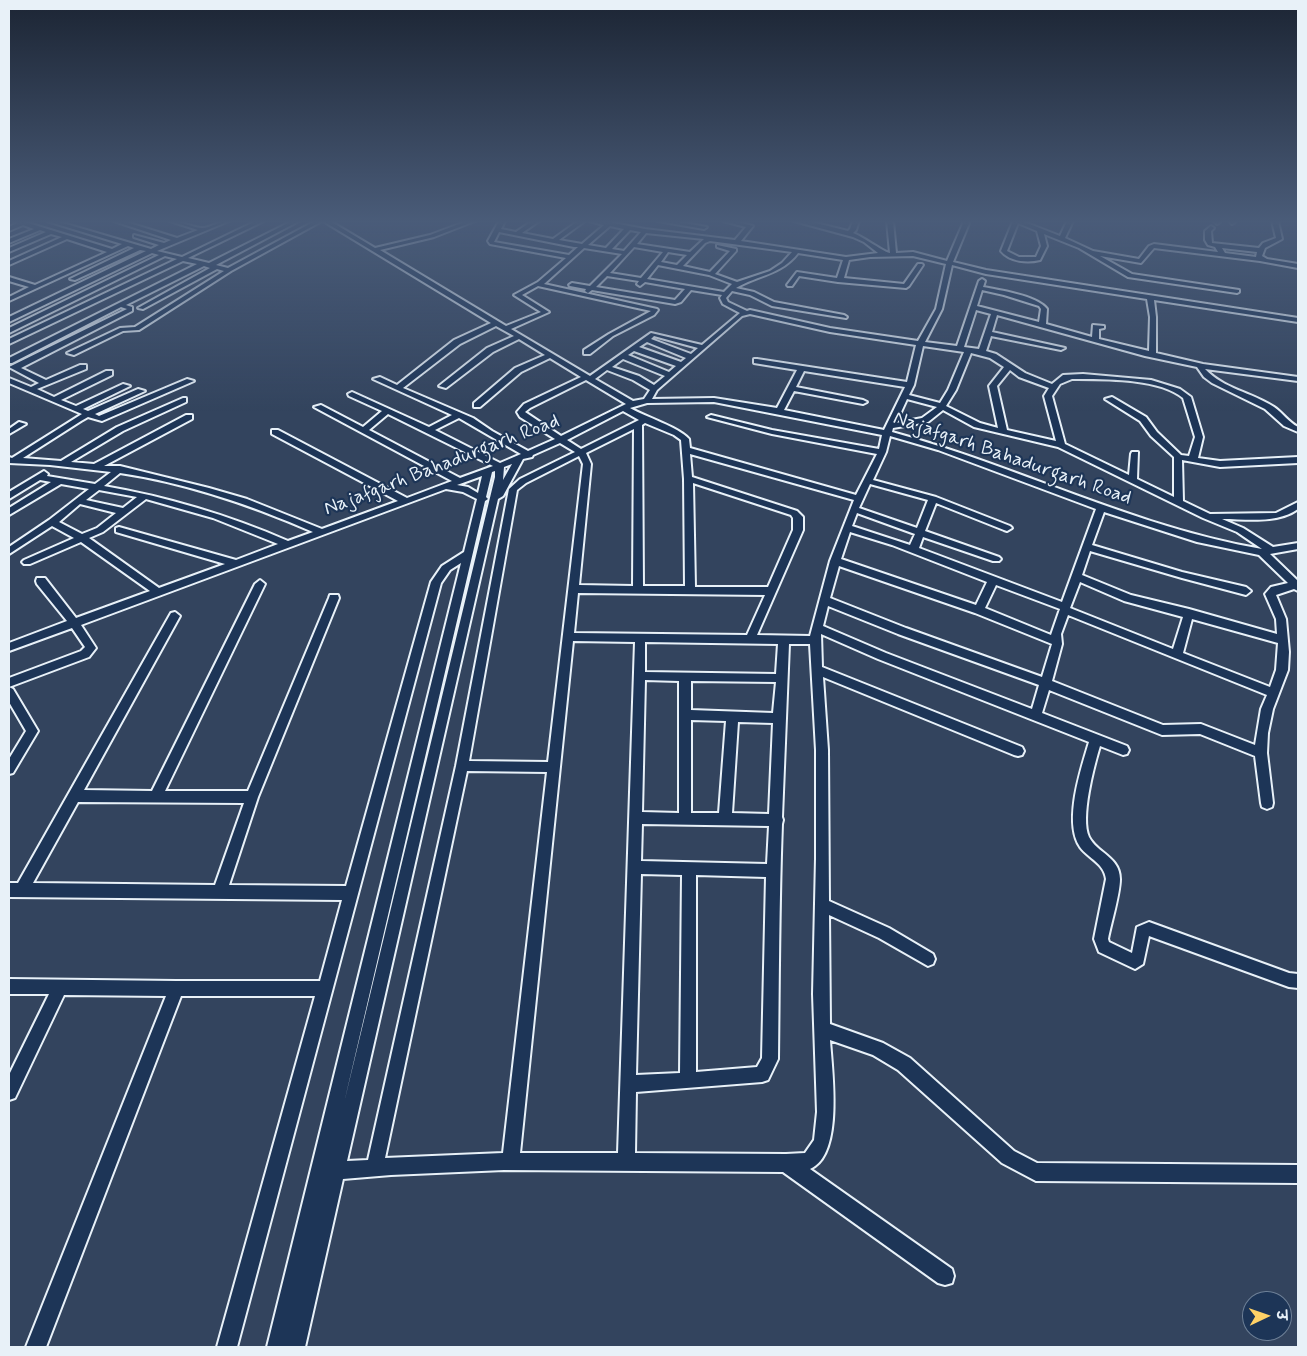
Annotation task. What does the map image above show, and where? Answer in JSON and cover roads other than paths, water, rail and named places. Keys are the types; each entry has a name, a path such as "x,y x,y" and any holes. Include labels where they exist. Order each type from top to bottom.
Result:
{"street":[{"path":"26,284 111,310"},
{"path":"9,300 41,284"},
{"path":"9,320 83,284"},
{"path":"9,331 103,284"},
{"path":"9,342 130,284"},
{"path":"9,361 121,305 168,284"},
{"path":"142,308 180,284"},
{"path":"71,353 122,329 137,329 207,284"},
{"path":"432,284 518,338 588,378 628,406 641,422 683,436 688,479 690,590"},
{"path":"505,329 546,312 517,294 534,284"},
{"path":"549,284 584,295 655,310 652,314 610,335 587,352"},
{"path":"561,284 677,302 689,288"},
{"path":"584,295 595,284"},
{"path":"631,294 639,284"},
{"path":"668,284 689,288 731,289 752,293 772,304 844,317"},
{"path":"725,284 731,289"},
{"path":"742,284 731,289 723,298 725,303 746,313 777,317 830,330 982,352 993,356 1022,375 1053,387"},
{"path":"890,284 906,286 907,284"},
{"path":"335,1171 375,1167 511,1162 786,1163 809,1161 821,1147 825,1112 822,1029 822,750 816,634 835,561 854,508 882,452 889,430 910,385 916,355 921,342 940,310 945,284"},
{"path":"889,430 926,420 934,415 955,386 981,284"},
{"path":"1064,284 1298,320"},
{"path":"1138,284 1140,286 1138,296"},
{"path":"1189,284 1237,291"},
{"path":"980,288 998,291 1041,305 1044,309 1042,326"},
{"path":"1148,354 1153,352 1150,298"},
{"path":"9,300 17,304"},
{"path":"12,367 130,310 130,308 121,305"},
{"path":"25,306 33,308"},
{"path":"974,307 1148,354 1202,366 1298,379"},
{"path":"982,352 995,312"},
{"path":"647,401 654,389 740,315 746,313"},
{"path":"399,387 457,342 496,323"},
{"path":"1096,340 1095,326 1102,327"},
{"path":"988,333 1061,348"},
{"path":"511,1162 587,464 582,453 522,415 521,412 527,406 606,368 656,334 703,347"},
{"path":"443,386 490,350 518,338"},
{"path":"646,339 691,357"},
{"path":"634,348 682,365"},
{"path":"477,405 518,370 550,356"},
{"path":"623,356 670,375"},
{"path":"757,362 910,385"},
{"path":"1003,431 993,386 1009,366"},
{"path":"1202,366 1200,368 1221,385 1267,406 1275,412 1285,425 1298,430"},
{"path":"12,367 46,383"},
{"path":"29,390 83,367"},
{"path":"606,368 636,378 654,389"},
{"path":"779,411 802,368"},
{"path":"54,400 109,374"},
{"path":"1061,445 1048,396 1053,387 1064,377 1077,376 1148,382 1182,392 1186,396 1199,438 1193,459"},
{"path":"377,379 399,387 458,415 529,455"},
{"path":"9,380 95,419 104,418 190,380"},
{"path":"75,410 126,386"},
{"path":"791,388 863,402"},
{"path":"13,462 86,415 141,391"},
{"path":"295,1347 494,469 430,430 352,394"},
{"path":"905,396 941,406 977,425 1061,445 1247,534 1267,551 1298,586"},
{"path":"1109,399 1143,419 1154,434 1178,457 1220,464 1256,461 1297,461"},
{"path":"9,496 120,429 183,400"},
{"name":"Najafgarh Bahadurgarh Road","path":"9,647 494,469 529,455 628,406 647,401 714,400 889,430 1101,508 1197,539 1267,551 1298,546"},
{"path":"318,407 459,481"},
{"path":"364,430 387,411"},
{"path":"430,430 458,415"},
{"path":"97,466 189,417"},
{"path":"711,417 772,432 882,452"},
{"path":"375,1167 462,766 514,489 523,481 641,422"},
{"path":"638,590 641,422"},
{"path":"9,432 22,424"},
{"path":"275,432 406,501"},
{"path":"686,450 859,499"},
{"path":"1133,480 1135,454"},
{"path":"1178,457 1177,484 1179,502"},
{"path":"277,1347 469,553 487,502 519,459"},
{"path":"13,462 97,466 189,484 238,498 290,517 319,532"},
{"path":"9,551 52,522 120,469"},
{"path":"38,477 145,496 231,522 286,544"},
{"path":"688,479 794,513 798,518 798,530 750,640"},
{"path":"9,512 59,481"},
{"path":"868,481 933,499 1007,528"},
{"path":"444,486 465,489 487,502"},
{"path":"27,562 100,530 145,496"},
{"path":"913,550 933,499"},
{"path":"78,502 125,512"},
{"path":"1206,516 1277,516 1288,512 1298,505"},
{"path":"854,508 996,559"},
{"path":"1036,715 1058,642 1056,634 1101,508"},
{"path":"52,522 82,538 158,592"},
{"path":"848,528 993,580 1273,693"},
{"path":"119,530 235,563"},
{"path":"1087,547 1182,575 1246,591"},
{"path":"228,1347 436,582 446,568 469,553"},
{"path":"835,561 979,610 1058,642"},
{"path":"1077,577 1128,598 1283,640"},
{"path":"979,610 993,580"},
{"path":"9,683 88,652 90,648 74,623 41,581"},
{"path":"156,796 260,584"},
{"path":"1267,803 1260,753 1264,718 1282,670 1284,652 1282,619 1270,594 1275,590 1298,586"},
{"path":"574,589 771,591"},
{"path":"219,893 252,797 334,598"},
{"path":"824,600 902,631 1045,683 1162,730 1169,732 1193,727 1201,728 1260,753"},
{"path":"1178,655 1189,613"},
{"path":"15,890 75,796 176,616"},
{"path":"569,637 784,640 816,634 882,656 1124,750"},
{"path":"626,1163 640,639"},
{"path":"629,1084 752,1076 762,1074 767,1068 770,1058 771,1040 772,914 777,820 779,718 784,640"},
{"path":"817,670 1018,751"},
{"path":"639,676 781,678"},
{"path":"685,676 685,818"},
{"path":"9,692 32,731 9,770"},
{"path":"684,715 779,718"},
{"path":"725,819 732,717"},
{"path":"1096,739 1086,775 1080,831 1085,842 1109,864 1113,871 1113,879 1100,939 1104,947 1135,962 1138,959 1142,932 1149,929 1289,980 1298,981"},
{"path":"462,766 555,767"},
{"path":"75,796 252,797"},
{"path":"635,818 777,820"},
{"path":"634,868 775,871"},
{"path":"688,1081 689,869"},
{"path":"15,890 352,893"},
{"path":"823,905 884,933 928,959"},
{"path":"9,986 176,989 325,988"},
{"path":"9,1092 60,987"},
{"path":"36,1347 176,989"},
{"path":"822,1029 877,1049 904,1064 1008,1157 1036,1172 1298,1174"},
{"path":"786,1163 945,1276"}]}
